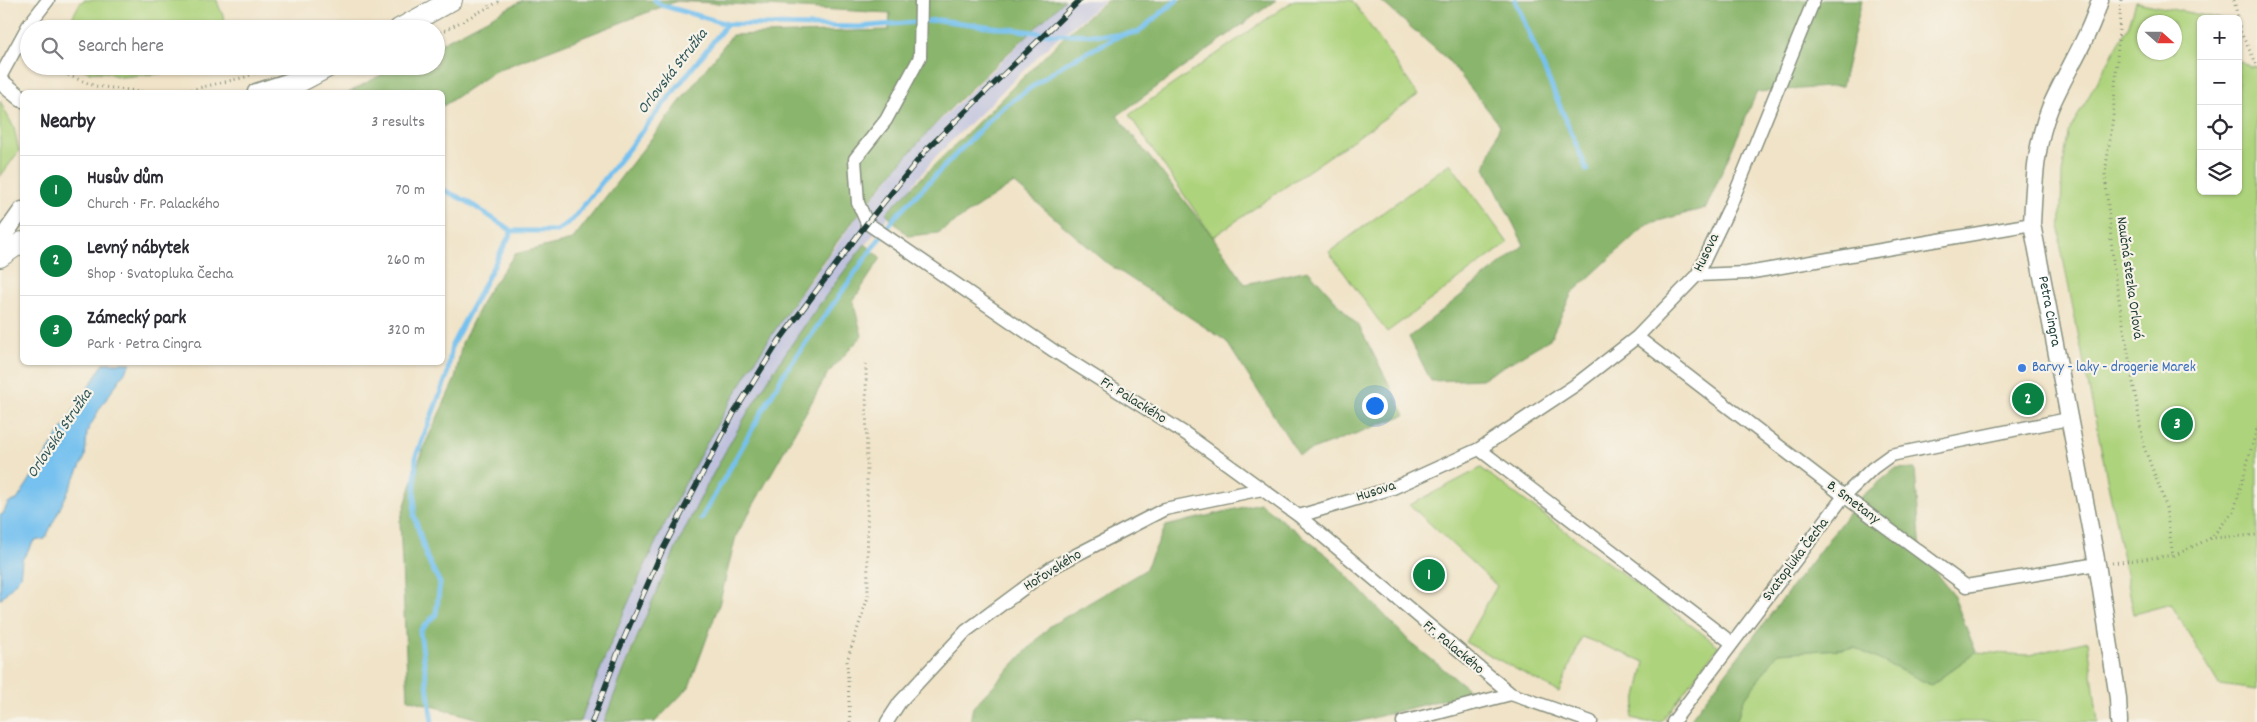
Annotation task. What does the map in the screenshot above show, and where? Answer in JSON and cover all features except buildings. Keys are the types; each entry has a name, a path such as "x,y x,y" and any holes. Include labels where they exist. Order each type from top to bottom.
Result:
{"main road":[{"path":"415,20 452,0"},
{"path":"286,90 313,75"},
{"path":"0,257 20,243"}],"street":[{"path":"33,20 48,0"},
{"name":"Fr. Palackého","path":"921,0 920,57 886,120 855,159 858,203 867,223 1054,351 1186,434 1299,516 1511,694 1591,722"},
{"name":"Husova","path":"1299,516 1392,488 1478,449 1574,386 1637,337 1697,275 1730,206 1814,0"},
{"name":"Petra Cingra","path":"2100,0 2090,30 2050,109 2040,144 2034,180 2032,224 2097,564 2118,698 2119,722"},
{"path":"20,42 1,80 20,94"},
{"path":"262,90 304,75"},
{"path":"0,241 20,213"},
{"path":"1697,275 1747,273 2032,224"},
{"name":"B. Smetany","path":"1637,337 1844,496 1966,586 2097,564"},
{"name":"Svatopluka Čecha","path":"1673,722 1844,496 1873,468 1890,455 2068,419"},
{"path":"1478,449 1732,643"},
{"name":"Hořovského","path":"888,722 900,702 966,631 1051,568 1165,509 1262,489"},
{"path":"1403,722 1511,694"}],"path":[{"path":"445,31 502,0"},
{"name":"Naučná stezka Orlová","path":"2121,0 2112,117 2105,174 2114,270 2144,447 2165,502 2173,556"},
{"path":"2234,0 2237,15"},
{"path":"2242,35 2257,65"},
{"path":"68,75 96,86 129,90"},
{"path":"191,90 250,75"},
{"path":"850,722 847,661 868,597 866,364"},
{"path":"2212,538 2234,511 2257,428"},
{"path":"2097,564 2173,556 2212,538 2257,535"}],"shaded area":[{"path":"1065,0 1106,0 1055,40 936,156 835,283 672,556 629,654 604,722 580,722 608,646 652,546 684,481 724,408 770,335 858,216 919,141"}],"green space":[{"path":"84,0 217,0 224,20 71,20 80,3"},
{"path":"523,0 1065,0 972,87 919,142 864,207 813,275 766,344 722,416 682,489 645,565 611,642 580,722 481,722 478,719 408,699 400,521 423,449 455,379 462,343 486,294 515,254 572,240 732,35 889,30 890,13 677,1 495,71 445,105 445,90 353,90 381,75 445,75 445,41"},
{"path":"1108,0 1276,0 1117,116 1213,237 1245,284 1308,270 1360,328 1405,415 1299,455 1226,341 1107,263 1014,183 938,233 908,236 886,213 1068,33"},
{"path":"1294,0 1352,0 1418,95 1213,237 1129,115"},
{"path":"1380,0 1862,0 1842,86 1757,92 1706,208 1647,224 1572,293 1550,339 1482,379 1431,381 1409,337 1524,245 1485,168 1500,125 1449,61"},
{"path":"2136,2 2201,15 2197,15 2197,195 2242,195 2242,62 2250,67 2257,66 2257,690 2219,685 2171,604 2134,614 2060,243 2062,175 2068,133 2129,25"},
{"path":"114,75 143,75 120,77"},
{"path":"0,101 14,128 19,151 0,177"},
{"path":"1450,163 1508,243 1387,332 1329,252"},
{"path":"865,244 881,258 853,301 862,336 828,373 736,536 719,605 689,687 655,722 604,722 634,644 667,567 723,455 787,352"},
{"path":"1481,468 1719,646 1661,722 1647,722 1632,718 1645,662 1582,637 1559,692 1465,642 1497,586 1410,505"},
{"path":"1915,468 1921,554 1952,592 1976,652 1931,685 1855,648 1778,653 1743,701 1736,722 1688,722 1861,497 1895,469"},
{"path":"1260,503 1329,557 1410,642 1472,692 1357,722 970,722 973,707 1050,626 1145,570 1166,526"},
{"path":"2088,641 2098,722 1736,722 1743,701 1777,653 1855,648 1931,685 1976,652 2029,655"}],"water":[{"path":"103,365 130,365 100,408 87,432 85,457 45,539 34,541 22,560 20,577 0,600 0,515 3,514 8,503 17,500"}],"waterway":[{"path":"655,0 661,5 727,24"},
{"name":"Orlovská Stružka","path":"445,190 468,202 512,231 557,231 573,219 727,24 859,27 938,20 1050,34 1121,35 1138,32 1177,0"},
{"path":"1515,0 1587,170"},
{"path":"701,519 783,375 894,218 998,111 1064,64 1119,36"},
{"path":"432,722 420,631 436,614 440,583 427,558 414,515 416,456 447,376 452,345 512,231"}],"railway":[{"path":"592,722 619,650 662,551 734,413 779,341 867,223 927,149 1080,0"}],"place":[{"name":"Barvy - laky - drogerie Marek","path":"2022,368"},
{"name":"Levný nábytek","path":"2028,399"},
{"name":"Zámecký park","path":"2177,424"},
{"name":"Husův dům","path":"1429,575"}]}
